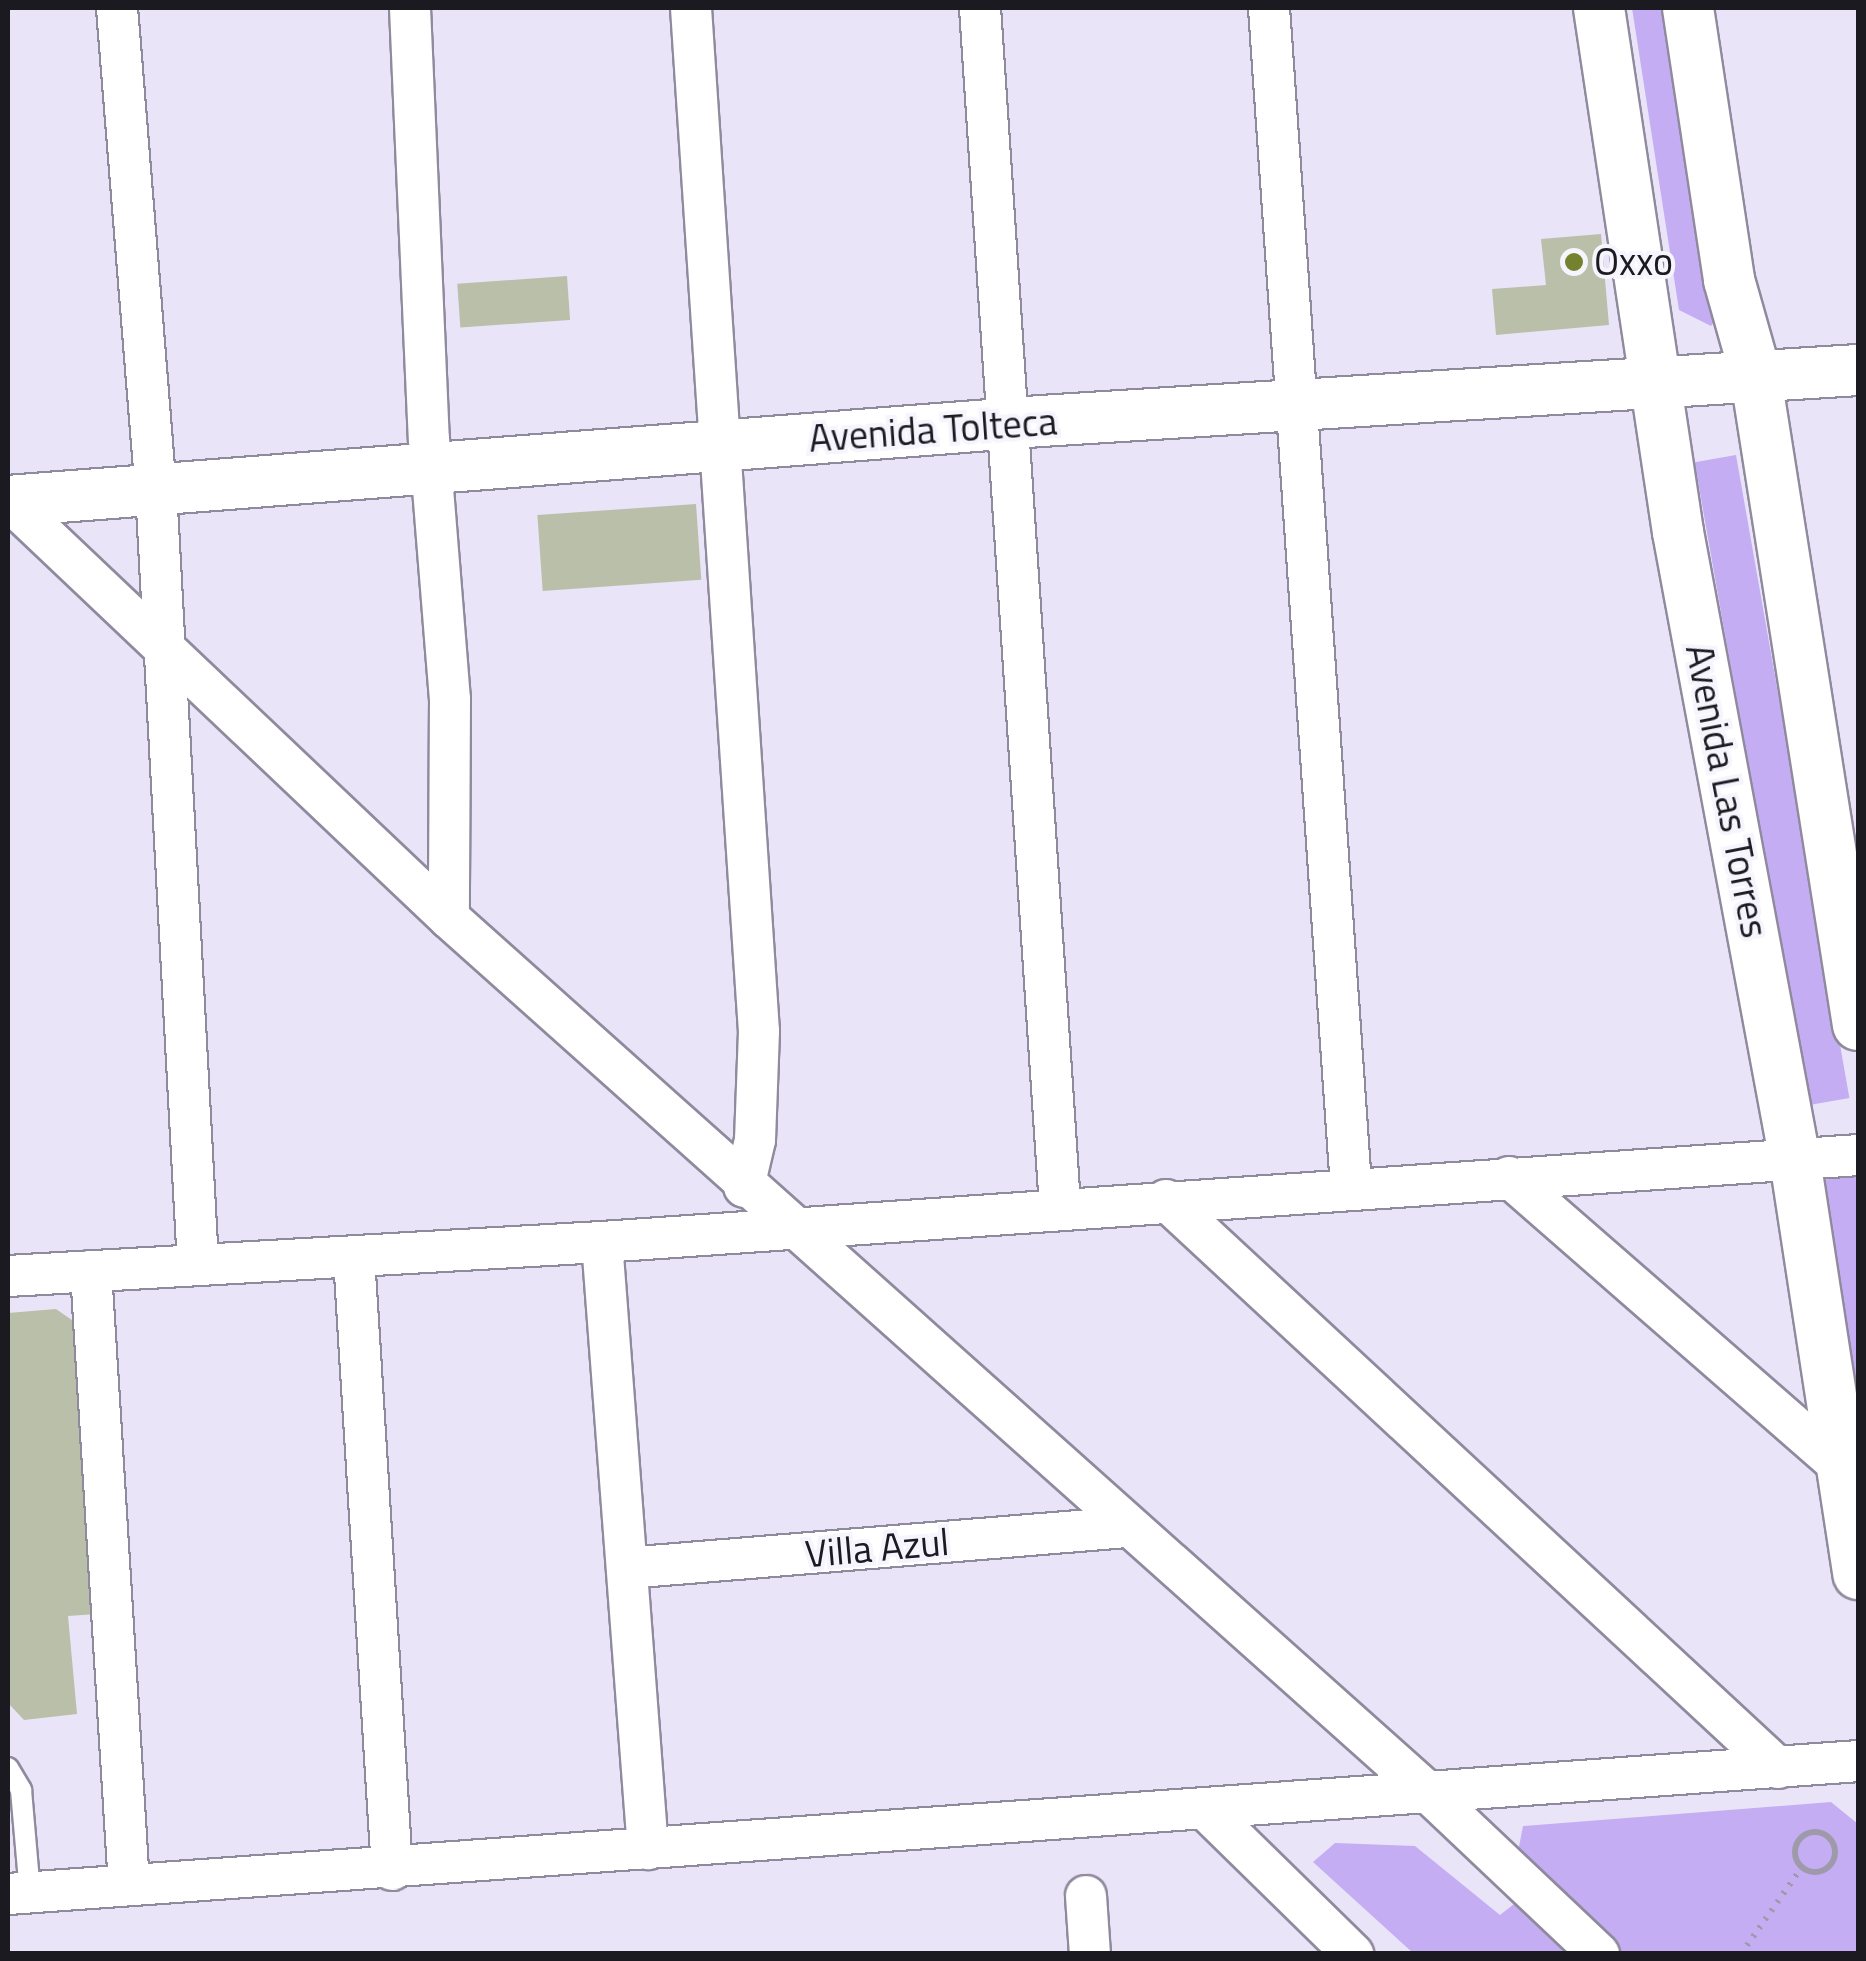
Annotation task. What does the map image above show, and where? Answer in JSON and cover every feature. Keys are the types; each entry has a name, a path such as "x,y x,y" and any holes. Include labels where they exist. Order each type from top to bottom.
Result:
{"street":[{"path":"117,8 156,489 198,1264"},
{"path":"410,8 431,465 450,699 449,918"},
{"path":"691,8 717,445 759,1031 756,1140 744,1187"},
{"path":"980,8 1060,1207"},
{"path":"1268,8 1351,1187"},
{"name":"Avenida Las Torres","path":"1599,8 1654,384 1795,1160 1858,1574"},
{"path":"1688,8 1729,280 1755,372 1858,1025"},
{"name":"Avenida Tolteca","path":"8,501 431,465 1654,384 1755,372 1858,370"},
{"path":"8,501 162,651 449,918 788,1227 1432,1794 1599,1954"},
{"path":"8,1276 602,1242 1060,1207 1858,1155"},
{"path":"1510,1177 1842,1468"},
{"path":"1166,1200 1778,1768"},
{"path":"602,1242 648,1849"},
{"path":"354,1257 392,1870"},
{"path":"90,1272 129,1885"},
{"name":"Villa Azul","path":"627,1568 1128,1527"},
{"path":"19,1893 392,1870 1858,1761"},
{"path":"1206,1810 1335,1945"},
{"path":"1086,1896 1090,1954"}],"lane":[{"path":"8,1768 23,1802 19,1893"}],"path":[{"path":"1812,1831 1830,1838 1832,1864 1814,1872 1802,1868 1794,1849 1800,1838 1812,1831"},
{"path":"1741,1954 1802,1868"}],"shaded area":[{"path":"1632,8 1672,8 1729,302 1711,326 1679,310"},
{"path":"1736,455 1849,1098 1808,1105 1695,462"},
{"path":"1858,1174 1858,1444 1817,1181"},
{"path":"1831,1802 1858,1824 1858,1953 1621,1953 1517,1857 1523,1826"},
{"path":"1335,1843 1415,1846 1500,1915 1514,1904 1566,1953 1413,1953 1313,1862"}],"building":[{"name":"Oxxo","path":"1601,234 1609,325 1496,335 1492,289 1546,285 1541,239"},
{"path":"567,276 570,320 460,328 457,284"},
{"path":"696,504 701,580 543,591 537,515"},
{"path":"56,1309 79,1325 97,1614 68,1616 77,1714 24,1720 8,1703 8,1313"}],"place":[{"name":"Oxxo","path":"1574,262"}]}
